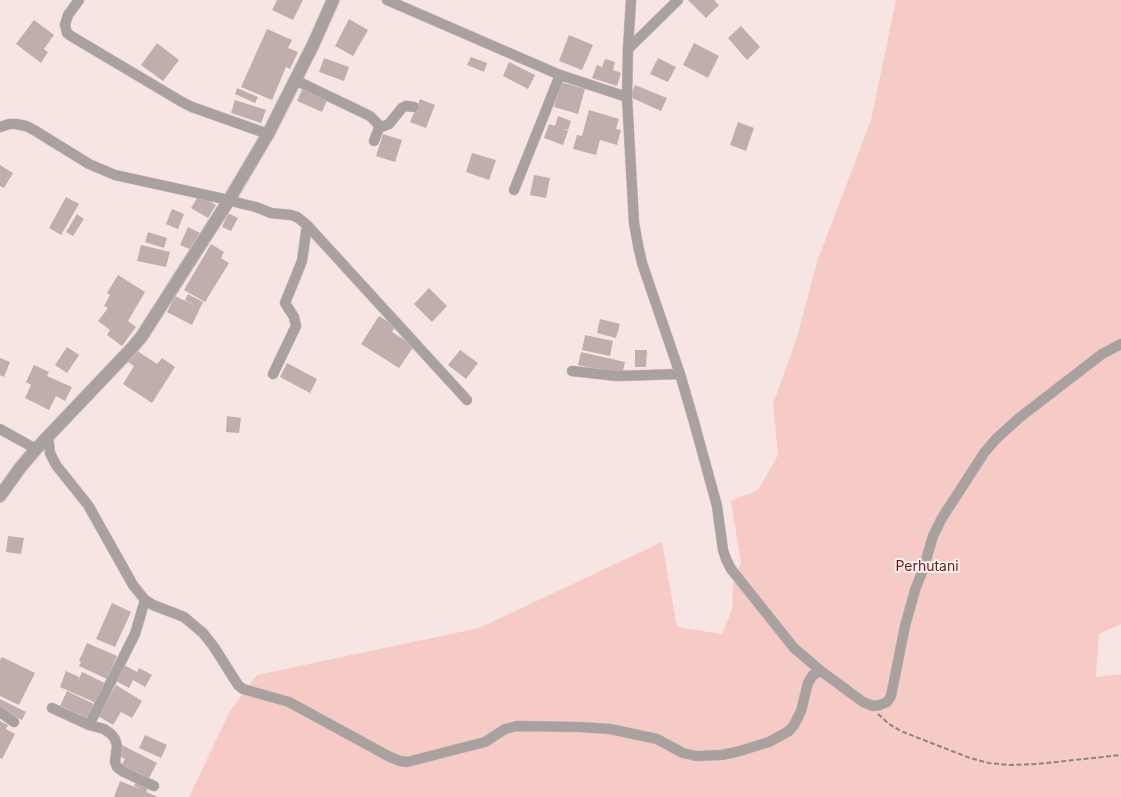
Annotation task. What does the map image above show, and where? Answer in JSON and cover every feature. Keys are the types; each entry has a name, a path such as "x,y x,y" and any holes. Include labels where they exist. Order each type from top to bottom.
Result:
{"street":[{"path":"79,0 68,15 65,25 67,33 71,36 192,107 268,134"},
{"path":"0,496 36,449 142,336 229,200 268,134 313,45 332,0"},
{"path":"387,0 560,75 626,97"},
{"path":"630,0 626,97 634,223 642,263 680,374 717,506 723,550 731,569 794,648 863,702 873,706 884,704 889,700 904,626 933,536 946,511 984,453 996,439 1020,418 1102,354 1121,344"},
{"path":"628,49 678,0"},
{"path":"514,190 560,75"},
{"path":"295,80 370,116 377,123 378,128 374,141"},
{"path":"378,128 389,124 402,108 406,106 414,107"},
{"path":"0,127 9,124 26,126 89,164 115,174 229,200 271,213 294,216 306,225 467,400"},
{"path":"274,374 296,326 295,320 285,302 302,261 306,225"},
{"path":"572,371 617,376 680,374"},
{"path":"0,429 36,449"},
{"path":"48,436 50,453 56,465 92,512 133,585 145,600 184,618 203,633 238,684 244,689 289,702 400,761 407,762 485,742 505,730 517,726 610,729 657,739 683,753 696,756 722,755 769,742 789,731 801,711 808,683 813,675 821,671"},
{"path":"89,725 135,634 145,600"},
{"path":"52,708 89,725 104,729 111,734 117,746 115,762 117,767 154,786"},
{"path":"0,712 14,722"}],"path":[{"path":"873,706 885,721 903,732 970,758 989,763 1010,765 1037,764 1121,754"}],"green space":[{"name":"Perhutani","path":"896,0 1121,0 1121,624 1099,634 1096,677 1121,674 1121,797 189,797 230,711 257,675 479,628 662,542 677,627 722,634 732,610 733,584 741,563 731,501 758,490 778,455 773,404 797,337 817,262 871,120"}],"building":[{"path":"277,0 303,0 293,20 272,10"},
{"path":"688,0 714,0 719,5 706,18"},
{"path":"349,19 368,30 353,56 335,46"},
{"path":"34,20 54,35 44,49 48,52 41,63 16,44"},
{"path":"741,26 760,47 747,60 728,38"},
{"path":"267,29 292,40 288,48 298,52 290,69 286,67 272,100 241,87"},
{"path":"569,35 593,45 582,70 559,61"},
{"path":"157,43 179,60 163,81 141,65"},
{"path":"694,43 719,56 708,78 683,65"},
{"path":"471,57 487,63 484,72 467,65"},
{"path":"324,58 349,67 344,81 319,72"},
{"path":"658,58 676,67 668,82 650,74"},
{"path":"605,59 615,62 613,70 621,73 617,86 592,78 597,65 602,67"},
{"path":"509,62 535,75 528,89 503,76"},
{"path":"561,82 585,89 578,114 554,107"},
{"path":"635,85 667,98 661,111 630,97"},
{"path":"303,87 328,98 322,112 297,101"},
{"path":"237,88 258,97 255,103 235,94"},
{"path":"420,99 435,105 426,128 410,122"},
{"path":"235,100 266,110 261,123 231,113"},
{"path":"589,110 619,119 616,129 621,130 617,145 600,140 596,155 573,149 577,135 582,136"},
{"path":"558,116 571,121 568,130 562,129 568,131 563,145 544,138 549,124 555,126"},
{"path":"738,122 754,128 746,151 730,145"},
{"path":"383,134 402,140 395,162 376,156"},
{"path":"472,153 496,160 489,180 466,172"},
{"path":"0,165 13,173 4,188 0,186"},
{"path":"534,175 550,178 546,198 530,195"},
{"path":"199,195 216,205 208,218 191,208"},
{"path":"66,197 79,204 61,235 49,228"},
{"path":"172,209 184,214 178,229 166,224"},
{"path":"228,213 238,218 231,231 222,227"},
{"path":"77,214 84,219 73,236 66,232"},
{"path":"188,227 200,233 192,250 180,245"},
{"path":"148,232 167,238 164,248 145,242"},
{"path":"211,244 224,252 221,258 229,263 205,302 184,290"},
{"path":"141,245 170,252 166,267 137,261"},
{"path":"118,275 145,292 128,321 136,327 122,346 107,335 110,330 98,321 108,308 104,306 110,295 107,293"},
{"path":"429,288 447,306 432,322 414,304"},
{"path":"188,294 203,302 192,325 167,312 175,296 196,306 185,300"},
{"path":"379,316 395,326 392,332 414,346 399,368 361,344"},
{"path":"600,319 620,324 616,338 597,333"},
{"path":"585,335 613,341 610,356 582,350"},
{"path":"67,347 79,355 67,373 55,365"},
{"path":"136,350 157,364 162,358 175,367 152,403 123,384 134,366 128,362"},
{"path":"460,350 478,363 466,379 448,365"},
{"path":"635,350 647,350 646,367 635,367"},
{"path":"581,352 625,362 622,375 578,365"},
{"path":"0,358 10,362 4,377 0,375"},
{"path":"287,363 317,379 310,393 280,377"},
{"path":"34,365 49,372 47,376 72,387 65,401 56,396 49,410 25,398 31,385 26,382"},
{"path":"227,416 241,418 239,433 226,432"},
{"path":"8,536 24,538 21,554 6,552"},
{"path":"112,603 131,612 115,647 96,639"},
{"path":"87,643 117,656 107,679 79,666 81,662 79,661"},
{"path":"2,657 35,673 19,705 0,696 0,660"},
{"path":"124,665 137,672 139,668 152,675 145,687 133,680 129,688 116,681"},
{"path":"66,671 79,677 77,683 82,672 105,683 96,703 60,687"},
{"path":"116,685 142,701 132,718 121,712 113,725 98,716"},
{"path":"67,691 94,704 87,719 60,706"},
{"path":"0,699 26,712 22,720 0,709"},
{"path":"0,721 8,725 6,729 15,734 2,759 0,758"},
{"path":"145,735 167,745 161,758 139,748"},
{"path":"122,745 157,763 148,780 121,766 125,759 117,755"},
{"path":"137,779 150,785 146,792 158,797 114,797 120,781 142,790 134,786"}]}
